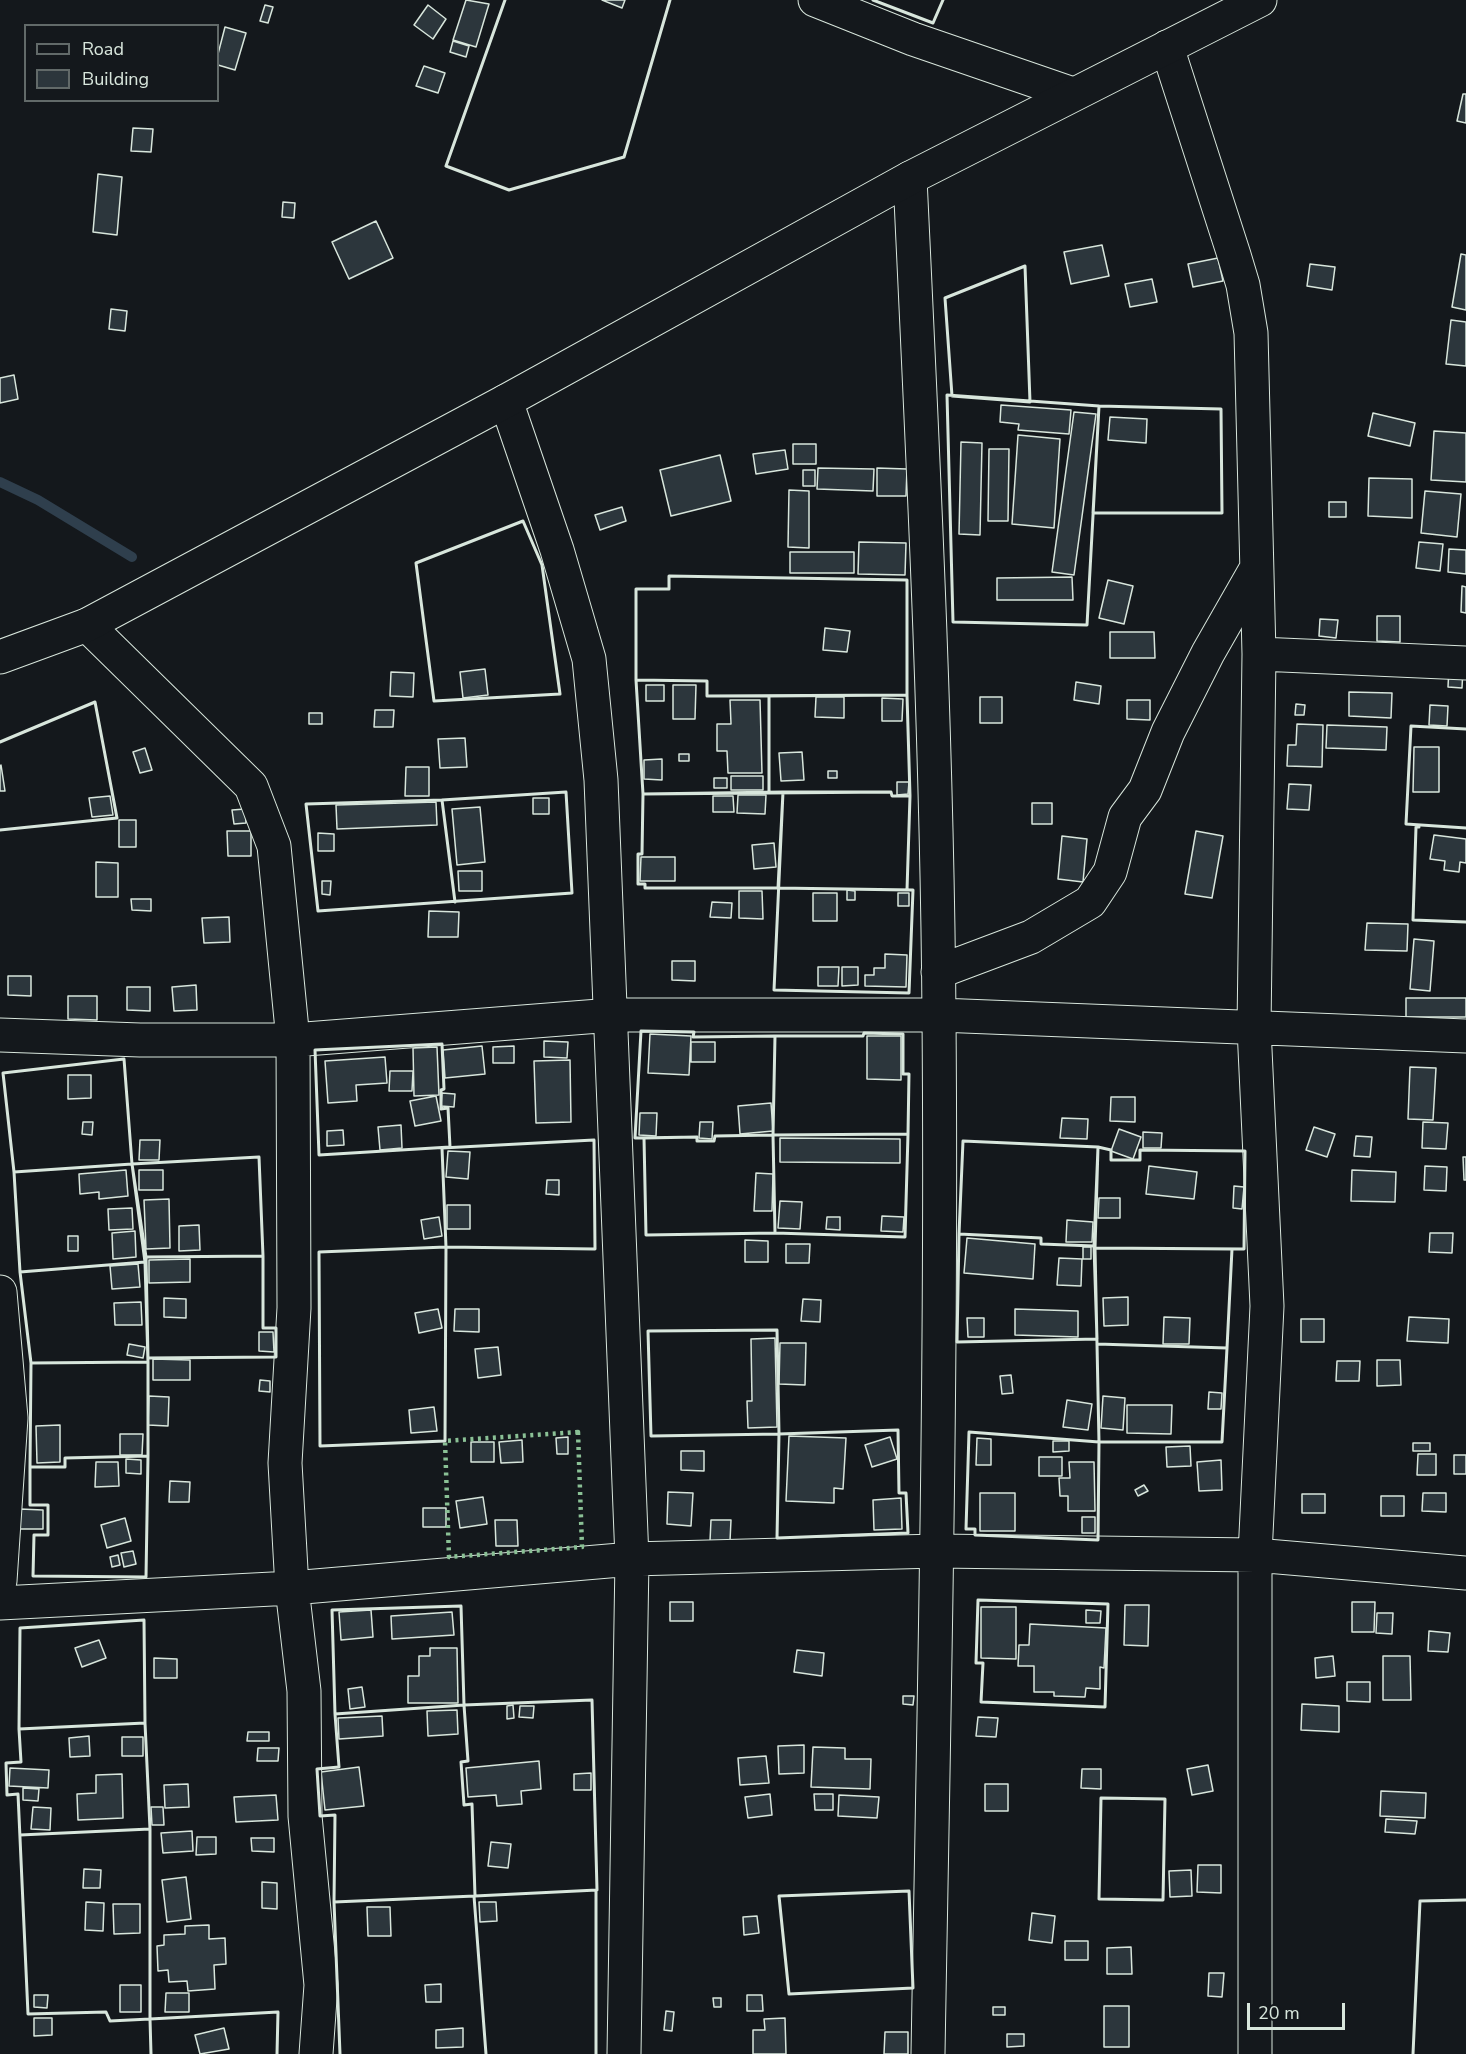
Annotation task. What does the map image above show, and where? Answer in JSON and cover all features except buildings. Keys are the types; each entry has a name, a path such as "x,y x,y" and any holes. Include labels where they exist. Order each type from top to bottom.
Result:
{"street":[{"path":"815,0 913,39 1073,94"},
{"path":"0,657 87,625 506,401 910,178 1260,0"},
{"path":"1167,47 1243,285 1251,333 1259,654 1254,1028 1267,1306 1255,1555 1255,2054"},
{"path":"910,178 929,594 939,1015 937,1551 928,2054"},
{"path":"506,401 557,550 590,659 601,780 632,1559 624,2054"},
{"path":"938,972 1030,937 1090,902 1110,872 1125,817 1145,790 1168,732 1193,682 1256,569"},
{"path":"87,625 251,786 274,846 292,1040 294,1308 285,1463 292,1588 304,1691 305,1816 321,1985 316,2054"},
{"path":"1259,654 1466,663"},
{"path":"0,1035 140,1040 292,1040 612,1015 939,1015 1466,1036"},
{"path":"0,1292 11,1418 0,1581"},
{"path":"0,1603 292,1588 632,1559 937,1551 1255,1555 1466,1573"}],"waterway":[{"path":"0,482 38,500 132,557"}],"hedge":[{"path":"578,1432 582,1547 449,1557 445,1441 578,1432"}],"wall":[{"path":"505,0 446,166 509,190 624,157 670,0"},
{"path":"873,0 933,23 943,0"},
{"path":"1025,266 1030,402 952,396 945,298 1025,266"},
{"path":"947,395 1099,406 1087,625 953,622 947,395"},
{"path":"1099,406 1221,409 1222,513 1093,513 1099,406"},
{"path":"523,521 542,565 560,694 434,701 416,563 523,521"},
{"path":"669,576 907,580 907,695 707,696 707,681 636,680 636,589 669,589 669,576"},
{"path":"636,680 707,681 707,696 769,696 769,793 643,794 636,680"},
{"path":"907,695 910,796 892,796 891,792 769,793 769,696 907,695"},
{"path":"0,742 95,702 117,818 0,830"},
{"path":"1466,729 1411,726 1406,824 1466,828"},
{"path":"455,902 442,800 306,804 318,911 572,893 566,792 442,800 455,902"},
{"path":"783,792 778,888 645,888 645,884 638,884 638,854 642,854 643,794 783,792"},
{"path":"778,888 907,890 910,796 892,796 891,792 783,792 774,990 909,993 913,890 778,888"},
{"path":"1419,827 1416,827 1413,920 1466,922"},
{"path":"641,1031 694,1032 693,1037 775,1036 773,1135 715,1136 714,1141 697,1141 697,1137 635,1138 641,1031"},
{"path":"864,1033 903,1034 903,1074 909,1074 908,1134 773,1135 775,1036 863,1036 864,1033"},
{"path":"442,1044 444,1089 441,1090 441,1109 448,1108 450,1147 319,1155 315,1050 442,1044"},
{"path":"124,1059 132,1164 14,1172 3,1073 124,1059"},
{"path":"908,1134 905,1237 775,1233 773,1135 908,1134"},
{"path":"773,1135 775,1233 646,1235 644,1138 697,1137 697,1141 714,1141 715,1136 773,1135"},
{"path":"594,1140 595,1249 446,1247 442,1148 594,1140"},
{"path":"963,1141 1098,1147 1094,1246 1041,1244 1041,1238 959,1234 963,1141"},
{"path":"1098,1147 1111,1150 1111,1160 1140,1160 1140,1150 1245,1151 1244,1249 1095,1248 1098,1147"},
{"path":"259,1157 263,1256 146,1257 132,1164 259,1157"},
{"path":"132,1164 145,1262 20,1272 14,1172 132,1164"},
{"path":"959,1234 1041,1238 1041,1244 1094,1246 1097,1339 957,1342 959,1234"},
{"path":"446,1247 445,1441 320,1446 319,1252 446,1247"},
{"path":"1095,1248 1232,1249 1227,1348 1097,1344 1095,1248"},
{"path":"263,1256 263,1328 276,1328 276,1357 148,1358 146,1257 263,1256"},
{"path":"145,1262 148,1362 31,1363 20,1272 145,1262"},
{"path":"777,1330 779,1434 651,1436 648,1331 777,1330"},
{"path":"1097,1344 1227,1348 1222,1442 1099,1442 1097,1344"},
{"path":"148,1362 148,1456 65,1458 65,1467 30,1467 31,1363 148,1362"},
{"path":"898,1430 899,1493 906,1493 908,1533 777,1538 779,1434 898,1430"},
{"path":"969,1432 1099,1442 1098,1540 975,1535 975,1529 966,1529 969,1432"},
{"path":"148,1456 146,1577 33,1576 34,1535 48,1535 48,1505 30,1505 30,1467 65,1467 65,1458 148,1456"},
{"path":"978,1600 1108,1604 1105,1707 981,1702 983,1663 976,1663 978,1600"},
{"path":"461,1606 464,1705 335,1714 332,1610 461,1606"},
{"path":"144,1620 145,1723 19,1729 20,1628 144,1620"},
{"path":"592,1700 597,1890 475,1896 472,1804 464,1805 461,1762 468,1761 464,1705 592,1700"},
{"path":"464,1705 468,1761 461,1762 464,1805 472,1804 475,1896 334,1902 335,1815 320,1816 317,1769 339,1767 335,1714 464,1705"},
{"path":"20,1835 150,1829 145,1723 19,1729 21,1762 6,1763 7,1795 18,1794 28,2014 106,2012 110,2021 150,2019 150,1829 20,1835"},
{"path":"1101,1798 1165,1799 1163,1900 1099,1899 1101,1798"},
{"path":"596,1890 596,2054"},
{"path":"909,1891 913,1988 789,1994 779,1896 909,1891"},
{"path":"474,1896 486,2054"},
{"path":"1413,2054 1420,1901 1466,1900"},
{"path":"336,1902 334,1902 340,2054"},
{"path":"151,2054 150,2019 278,2012 277,2054"}]}
